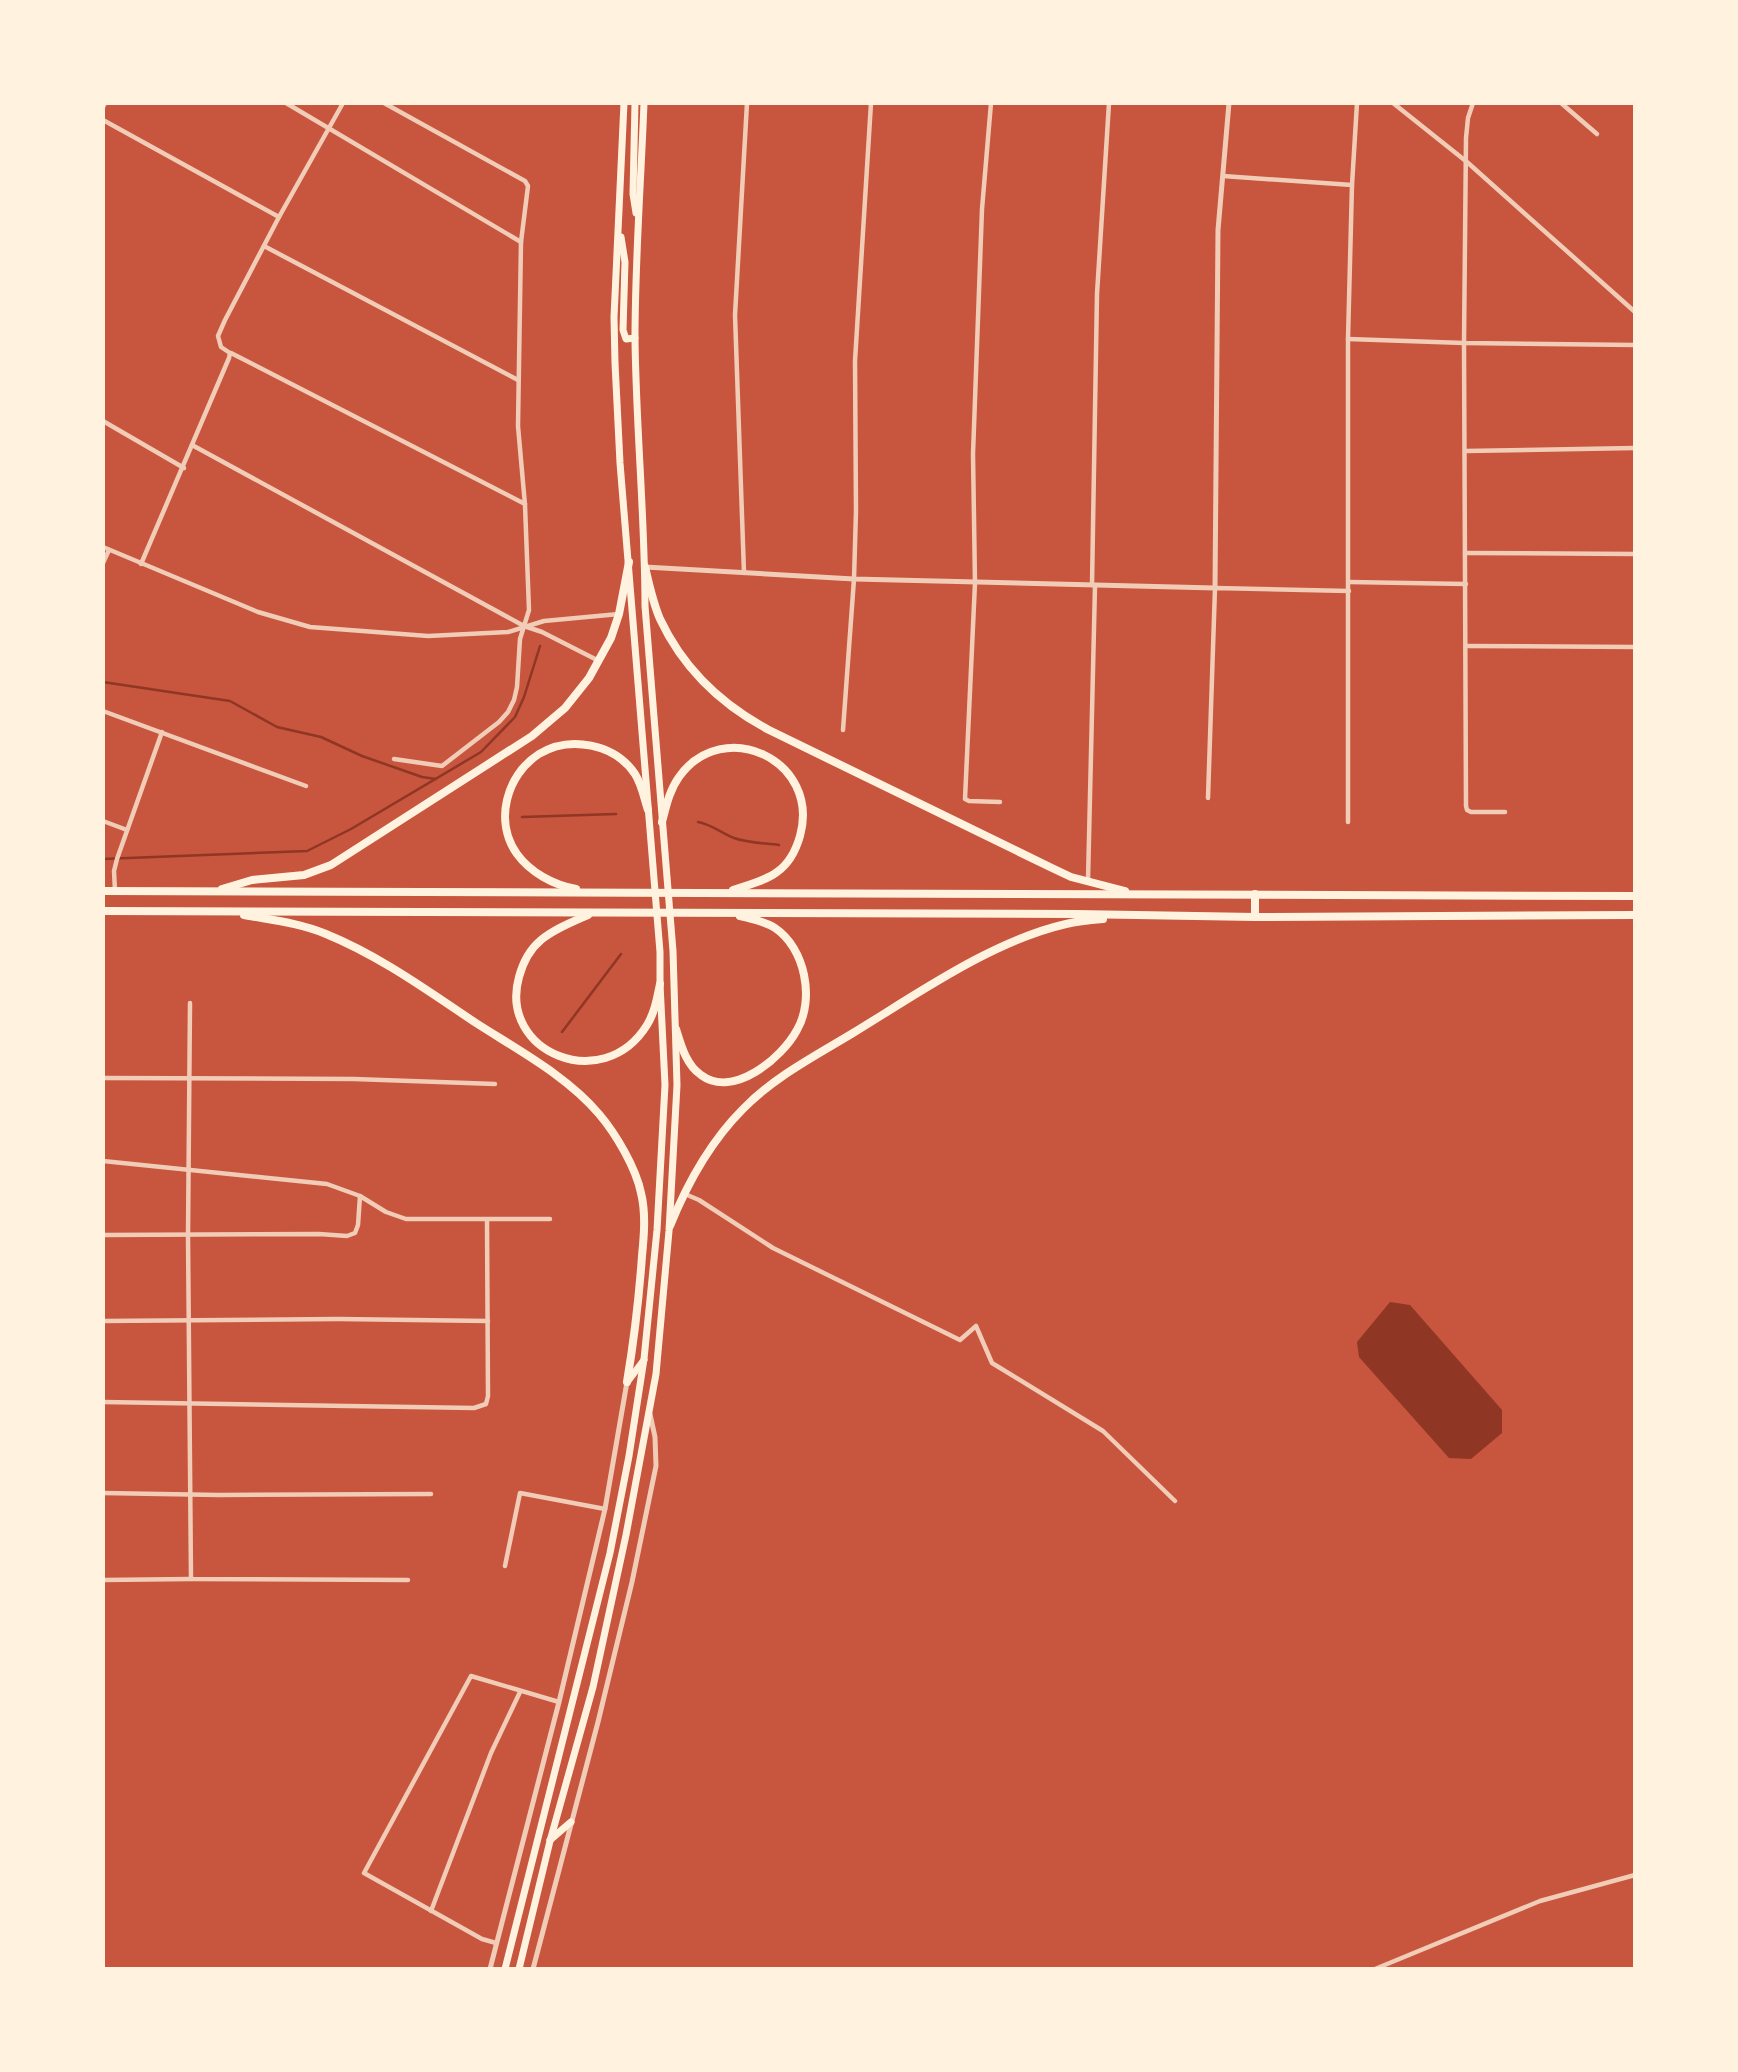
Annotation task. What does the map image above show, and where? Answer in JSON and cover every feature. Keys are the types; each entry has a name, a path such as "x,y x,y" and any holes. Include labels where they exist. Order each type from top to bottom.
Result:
{"highway":[{"path":"213,892 251,880 304,875 331,865 532,736 571,701 599,661 620,614 629,562"},
{"path":"645,567 659,617 671,639 705,685 725,702 769,730 1071,877 1139,894"},
{"path":"592,892 549,880 530,868 515,852 505,828 505,816 509,795 517,777 530,761 549,750 571,745 593,746 610,752 629,767 638,780 648,810"},
{"path":"662,822 673,786 688,766 704,755 722,749 752,750 769,756 786,770 798,788 803,811 799,838 792,857 768,878 723,893"},
{"path":"103,891 1635,896"},
{"path":"1255,894 1255,917"},
{"path":"103,911 1255,917 1635,915"},
{"path":"224,911 307,927 375,958 532,1059 568,1085 599,1114 625,1153 642,1194 644,1213 641,1271 627,1382"},
{"path":"594,912 550,933 535,946 523,962 516,986 517,999 519,1013 529,1033 545,1048 571,1060 591,1061 612,1056 637,1039 648,1025 654,1012 660,984"},
{"path":"676,1029 687,1058 696,1072 710,1080 724,1083 740,1079 767,1063 788,1043 801,1023 805,1008 805,986 800,962 792,946 782,933 768,925 727,913"},
{"path":"669,1230 685,1194 722,1133 752,1101 780,1078 928,988 1003,947 1066,924 1130,916"}],"main road":[{"path":"505,1969 610,1553 629,1457 644,1359 656,1237 665,1084 660,952 620,463 615,363 614,317 624,103"},
{"path":"635,103 633,194 639,235"},
{"path":"519,1969 550,1841 593,1687 626,1535 656,1374 669,1230 677,1098 673,951 645,606 637,431 635,338 644,103"},
{"path":"619,219 625,262 623,330 626,339 635,338"},
{"path":"627,1382 644,1359"},
{"path":"550,1841 571,1822"}],"street":[{"path":"286,103 521,242"},
{"path":"343,103 279,217 218,336 221,347 526,505"},
{"path":"384,103 528,183 521,242 519,426 526,505 529,610 520,639 514,700 499,722 442,766 394,759"},
{"path":"744,573 735,316 747,103"},
{"path":"843,730 854,579 855,361 870,103"},
{"path":"991,103 982,209 973,454 975,583 965,799 1000,802"},
{"path":"1088,881 1097,294 1109,103"},
{"path":"1208,798 1214,589 1218,230 1229,103"},
{"path":"1348,822 1348,339 1357,103"},
{"path":"1393,103 1466,162 1635,312"},
{"path":"1473,103 1467,128 1464,343 1466,806 1471,812 1505,812"},
{"path":"1561,103 1597,134"},
{"path":"103,120 279,217"},
{"path":"1223,176 1352,185"},
{"path":"264,246 519,380"},
{"path":"1348,339 1635,345"},
{"path":"142,564 230,353"},
{"path":"103,421 184,468"},
{"path":"192,445 524,626 542,632 599,661"},
{"path":"1465,452 1635,448"},
{"path":"103,547 258,612 310,627 428,636 508,632 544,621 620,614"},
{"path":"103,563 109,550"},
{"path":"1465,553 1635,554"},
{"path":"645,567 854,579 1349,592"},
{"path":"1349,582 1466,584"},
{"path":"1466,646 1635,647"},
{"path":"103,710 306,786"},
{"path":"115,891 114,871 117,859 162,732"},
{"path":"103,821 127,830"},
{"path":"190,1003 188,1236 191,1579"},
{"path":"103,1078 355,1079 495,1084"},
{"path":"103,1161 327,1184 360,1196 386,1212 406,1219 550,1219"},
{"path":"685,1194 699,1200 773,1248 960,1340 976,1326 992,1363 1103,1431 1175,1501"},
{"path":"103,1235 347,1236 355,1233 358,1225 360,1196"},
{"path":"103,1402 474,1408 486,1404 487,1220"},
{"path":"103,1321 488,1321"},
{"path":"491,1969 605,1509 627,1382"},
{"path":"533,1969 629,1595 656,1466 655,1437 650,1414"},
{"path":"103,1493 431,1494"},
{"path":"505,1566 520,1493 605,1509"},
{"path":"103,1580 408,1580"},
{"path":"496,1943 482,1939 364,1873 471,1676 559,1702"},
{"path":"431,1911 491,1753 520,1692"},
{"path":"1375,1969 1540,1901 1635,1875"}],"shaded area":[{"path":"1390,1302 1410,1305 1502,1410 1502,1433 1471,1459 1449,1458 1359,1357 1357,1342"}],"waterway":[{"path":"103,859 307,851 351,829 481,752 515,717 540,646"},
{"path":"103,682 230,701 277,727 321,737 362,756 422,777 436,779"},
{"path":"522,817 616,814"},
{"path":"698,822 739,840 779,845"},
{"path":"562,1032 621,954"}]}
